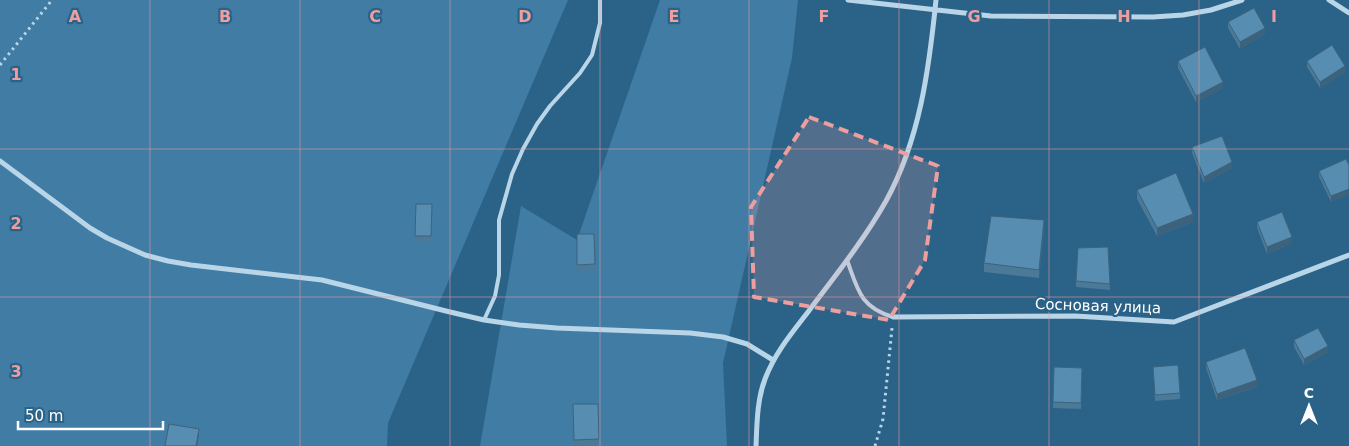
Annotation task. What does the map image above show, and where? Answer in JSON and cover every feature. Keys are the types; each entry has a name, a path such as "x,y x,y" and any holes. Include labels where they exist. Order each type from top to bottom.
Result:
{"street":[{"path":"848,0 991,16 1153,17 1192,14 1242,0"},
{"path":"756,446 757,410 764,381 773,360 786,339 847,260 886,200 901,169 913,138 925,84 936,0"},
{"path":"1329,0 1349,13"},
{"path":"0,162 90,228 145,255 191,266 322,280 484,320 557,328 723,336 747,344 773,360"},
{"name":"Сосновая улица","path":"893,317 1075,316 1174,322 1349,255"}],"lane":[{"path":"484,320 495,296 499,275 499,220 512,174 537,124 550,106 580,73 592,55 600,23 600,0"},
{"path":"847,260 856,285 867,304 879,313 893,317"}],"path":[{"path":"0,65 52,0"},
{"path":"875,446 883,418 893,317"}],"highlighted area":[{"path":"809,117 938,166 925,260 889,320 754,297 751,207"}],"shaded area":[{"path":"0,0 568,0 388,423 387,446 0,446"},
{"path":"660,0 798,0 792,58 723,363 727,446 480,446 521,206 577,240"}],"building":[{"path":"1254,8 1265,28 1240,42 1228,22"},
{"path":"1332,45 1345,66 1320,82 1307,61"},
{"path":"1205,47 1223,82 1196,96 1178,61"},
{"path":"1222,136 1232,162 1204,177 1192,147"},
{"path":"1346,159 1349,165 1349,189 1331,196 1319,171"},
{"path":"1176,173 1193,214 1157,228 1137,190"},
{"path":"416,204 432,204 431,236 415,236"},
{"path":"1282,212 1292,237 1267,247 1257,222"},
{"path":"991,216 1044,220 1039,270 984,263"},
{"path":"577,234 594,234 595,264 577,265"},
{"path":"1108,247 1110,284 1076,281 1078,248"},
{"path":"1318,328 1328,346 1304,359 1294,340"},
{"path":"1245,348 1257,380 1217,394 1206,362"},
{"path":"1178,365 1180,393 1155,395 1153,367"},
{"path":"1054,367 1082,368 1081,403 1053,402"},
{"path":"573,404 598,404 599,439 574,440"},
{"path":"169,424 199,429 196,446 165,446"}]}
